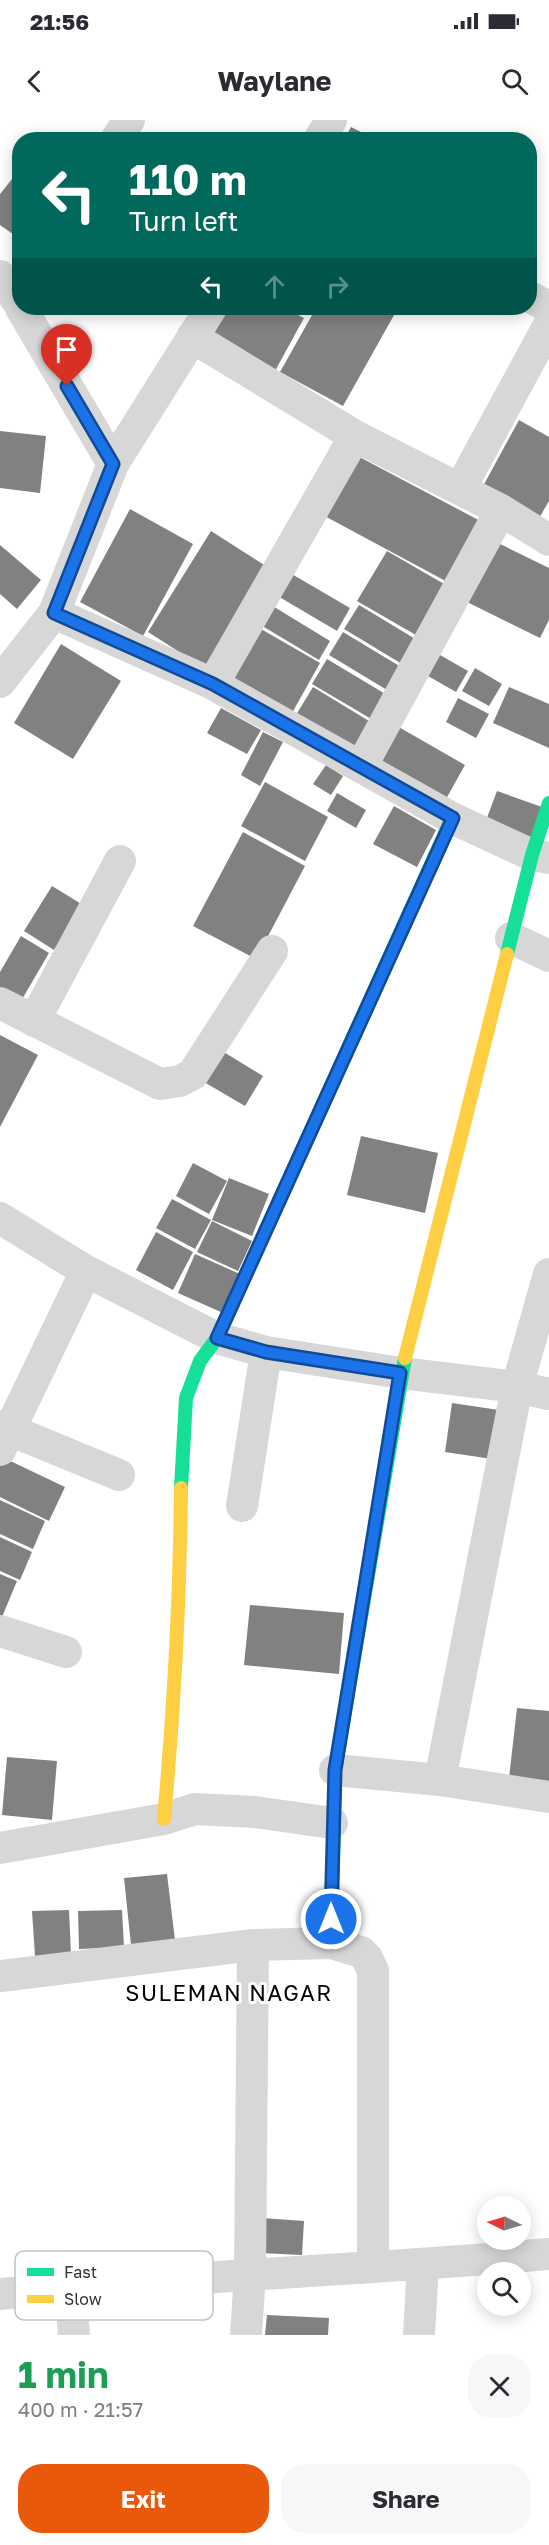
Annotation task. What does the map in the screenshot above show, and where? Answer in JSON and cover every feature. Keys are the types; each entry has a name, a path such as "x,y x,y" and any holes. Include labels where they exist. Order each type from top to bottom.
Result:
{"street":[{"path":"27,315 113,464"},
{"path":"0,682 54,613 113,464 206,315"},
{"path":"460,489 549,325"},
{"path":"192,337 355,436 501,510 549,540"},
{"path":"213,684 355,436"},
{"path":"361,767 501,510"},
{"path":"54,613 213,684 453,818 541,857"},
{"path":"331,1943 335,1770 400,1373 511,938 541,857 549,803"},
{"path":"164,1819 174,1705 180,1580 181,1466 186,1398 200,1361 217,1338 453,818"},
{"path":"34,1021 120,861"},
{"path":"511,938 549,956"},
{"path":"0,1003 160,1084 180,1081 193,1074 272,951"},
{"path":"0,1218 86,1270 217,1338 266,1352 400,1373 517,1387 549,1394"},
{"path":"86,1270 3,1436 119,1475"},
{"path":"440,1780 517,1387 549,1274"},
{"path":"242,1506 266,1352"},
{"path":"0,1631 66,1652"},
{"path":"335,1770 440,1780 549,1797"},
{"path":"0,1848 164,1819 195,1809 255,1812 332,1823"},
{"path":"0,1976 253,1945 331,1943 361,1952 368,1958 372,1971 373,2266"},
{"path":"246,2335 250,2274 253,1945"},
{"path":"213,2277 373,2266 423,2265 549,2253"},
{"path":"419,2335 423,2265"},
{"path":"0,2294 15,2293"},
{"path":"73,2320 74,2335"}],"building":[{"path":"351,127 361,132 348,132"},
{"path":"12,179 12,233 0,225 0,194"},
{"path":"224,315 298,315 304,318 275,371 212,337"},
{"path":"312,315 394,315 343,406 280,372"},
{"path":"519,420 549,437 549,501 538,520 482,488"},
{"path":"0,431 46,436 40,493 0,488"},
{"path":"352,453 486,524 453,585 319,513"},
{"path":"130,509 193,544 143,636 80,602"},
{"path":"211,531 269,568 206,669 148,632"},
{"path":"496,542 549,568 549,620 540,638 467,602"},
{"path":"0,545 41,580 17,609 0,594"},
{"path":"387,551 451,588 421,638 357,601"},
{"path":"290,573 350,608 337,631 276,595"},
{"path":"271,605 330,641 319,660 259,624"},
{"path":"359,605 417,640 402,664 344,629"},
{"path":"261,629 320,663 292,713 233,680"},
{"path":"343,632 401,667 387,690 329,655"},
{"path":"61,644 121,681 73,759 14,723"},
{"path":"440,655 468,671 456,692 428,676"},
{"path":"327,659 387,695 373,720 312,684"},
{"path":"475,668 502,684 489,706 462,691"},
{"path":"313,687 374,724 357,753 296,715"},
{"path":"509,687 549,704 549,748 493,723"},
{"path":"458,698 489,714 476,738 446,722"},
{"path":"221,708 261,730 247,754 207,733"},
{"path":"397,726 465,765 446,799 378,759"},
{"path":"263,732 283,742 260,786 241,775"},
{"path":"326,765 343,776 331,795 313,784"},
{"path":"265,782 328,817 305,861 241,826"},
{"path":"497,791 542,807 531,840 485,823"},
{"path":"337,793 366,810 356,828 327,811"},
{"path":"394,806 436,830 417,867 373,844"},
{"path":"243,832 305,866 256,959 193,926"},
{"path":"52,886 83,905 54,950 24,931"},
{"path":"21,936 49,953 21,1001 0,988 0,972"},
{"path":"0,1035 38,1055 0,1127"},
{"path":"222,1051 263,1076 245,1106 204,1082"},
{"path":"361,1136 438,1153 425,1213 347,1195"},
{"path":"193,1163 227,1181 209,1214 176,1196"},
{"path":"229,1178 269,1194 252,1236 212,1220"},
{"path":"172,1199 211,1220 195,1249 156,1228"},
{"path":"212,1221 252,1241 238,1271 197,1252"},
{"path":"156,1232 193,1252 173,1290 136,1270"},
{"path":"195,1254 240,1274 223,1313 178,1293"},
{"path":"452,1403 499,1410 492,1459 445,1452"},
{"path":"4,1458 65,1487 49,1521 0,1497 0,1466"},
{"path":"0,1500 45,1521 33,1549 0,1534"},
{"path":"0,1537 32,1552 20,1580 0,1571"},
{"path":"0,1574 17,1581 2,1617 0,1617"},
{"path":"250,1605 344,1613 339,1674 244,1665"},
{"path":"517,1708 549,1711 549,1783 509,1778"},
{"path":"7,1757 57,1761 52,1820 2,1815"},
{"path":"167,1874 175,1940 131,1945 124,1878"},
{"path":"69,1910 71,1954 35,1956 32,1911"},
{"path":"122,1910 124,1947 79,1949 78,1911"},
{"path":"262,2218 304,2221 302,2255 260,2253"},
{"path":"267,2315 329,2318 328,2335 265,2335"}],"traffic: fast":[{"path":"507,954 532,855 549,803"},
{"path":"181,1488 186,1398 200,1361 217,1338 452,818"},
{"path":"331,1943 335,1770 405,1358"}],"traffic: slow":[{"path":"405,1358 507,954"},
{"path":"164,1819 176,1654 181,1488"}],"district":[{"name":"SULEMAN NAGAR","path":"229,1992"}],"route":[{"path":"67,386 113,464 54,613 213,684 453,818 217,1338 266,1352 400,1373 335,1770 331,1919"}]}
